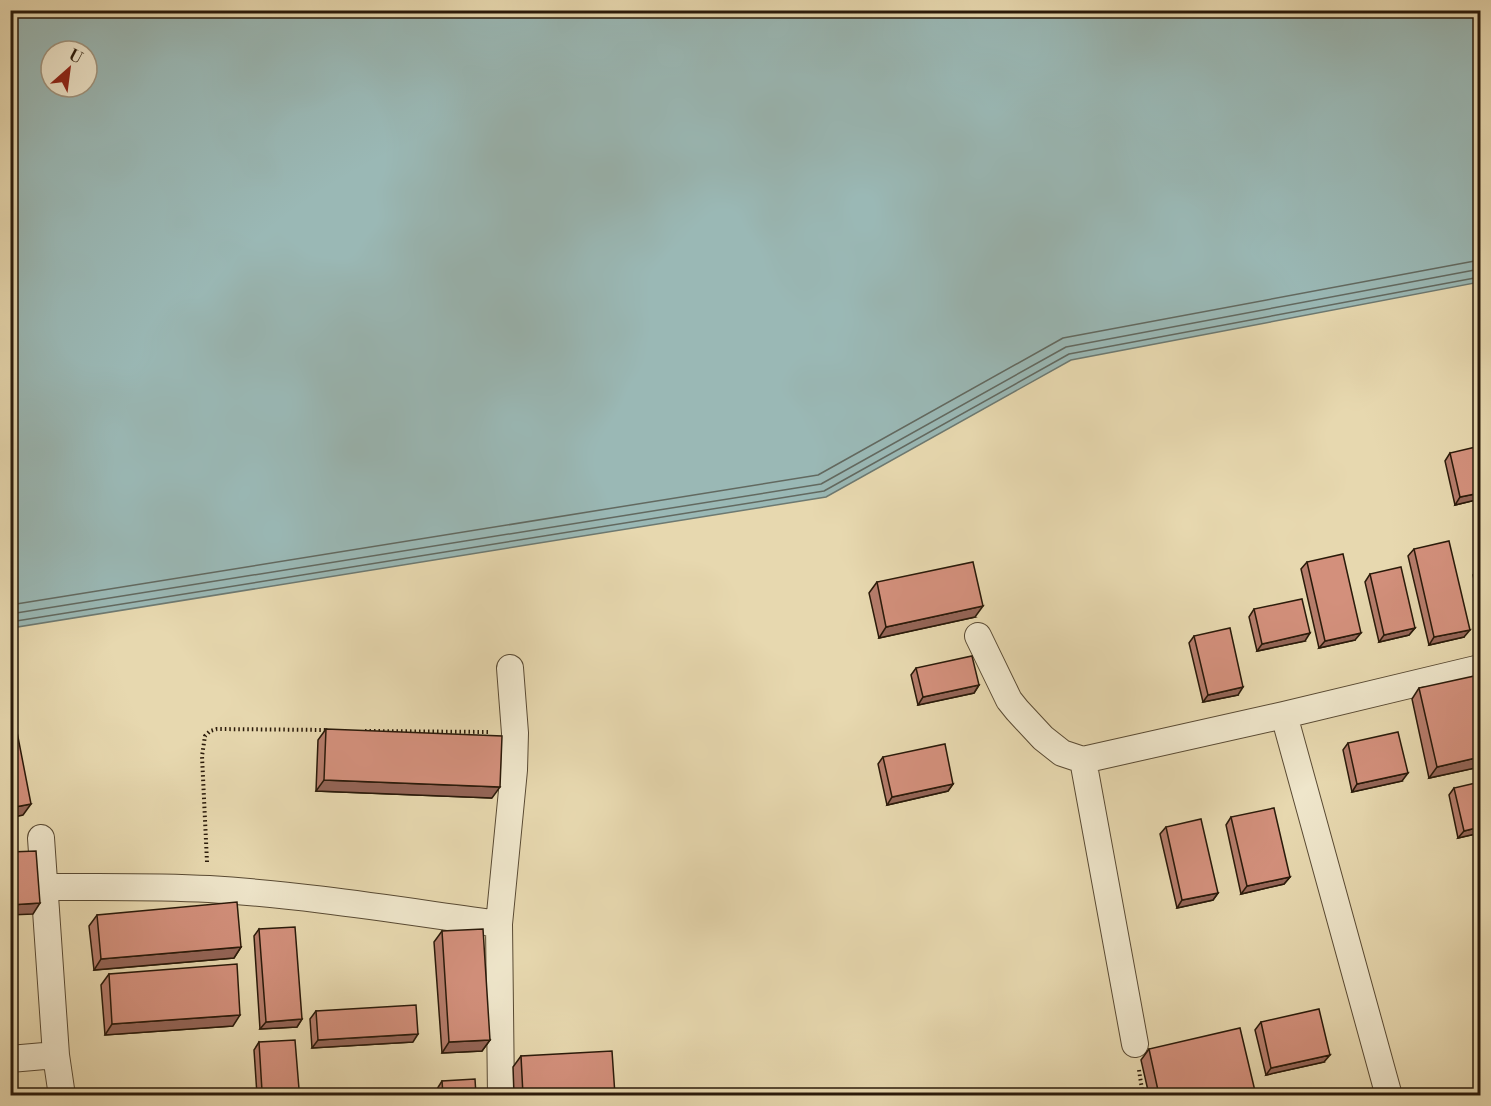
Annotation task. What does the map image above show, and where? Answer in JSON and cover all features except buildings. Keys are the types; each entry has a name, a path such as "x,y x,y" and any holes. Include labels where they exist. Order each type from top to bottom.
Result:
{"street":[{"path":"978,636 1009,700 1017,710 1043,738 1062,753 1083,760 1480,668"},
{"path":"501,1095 499,924 514,770 515,733 510,668"},
{"path":"1284,715 1389,1095"},
{"path":"1083,760 1135,1044"},
{"path":"41,838 56,1054 62,1095"},
{"path":"44,887 208,889 281,895 499,924"},
{"path":"10,1059 56,1054"}],"path":[{"path":"208,889 202,756 205,736 217,729 337,730"},
{"path":"360,731 515,733"}],"water":[{"path":"11,10 1480,11 1480,282 1071,360 826,497 11,628"}]}
